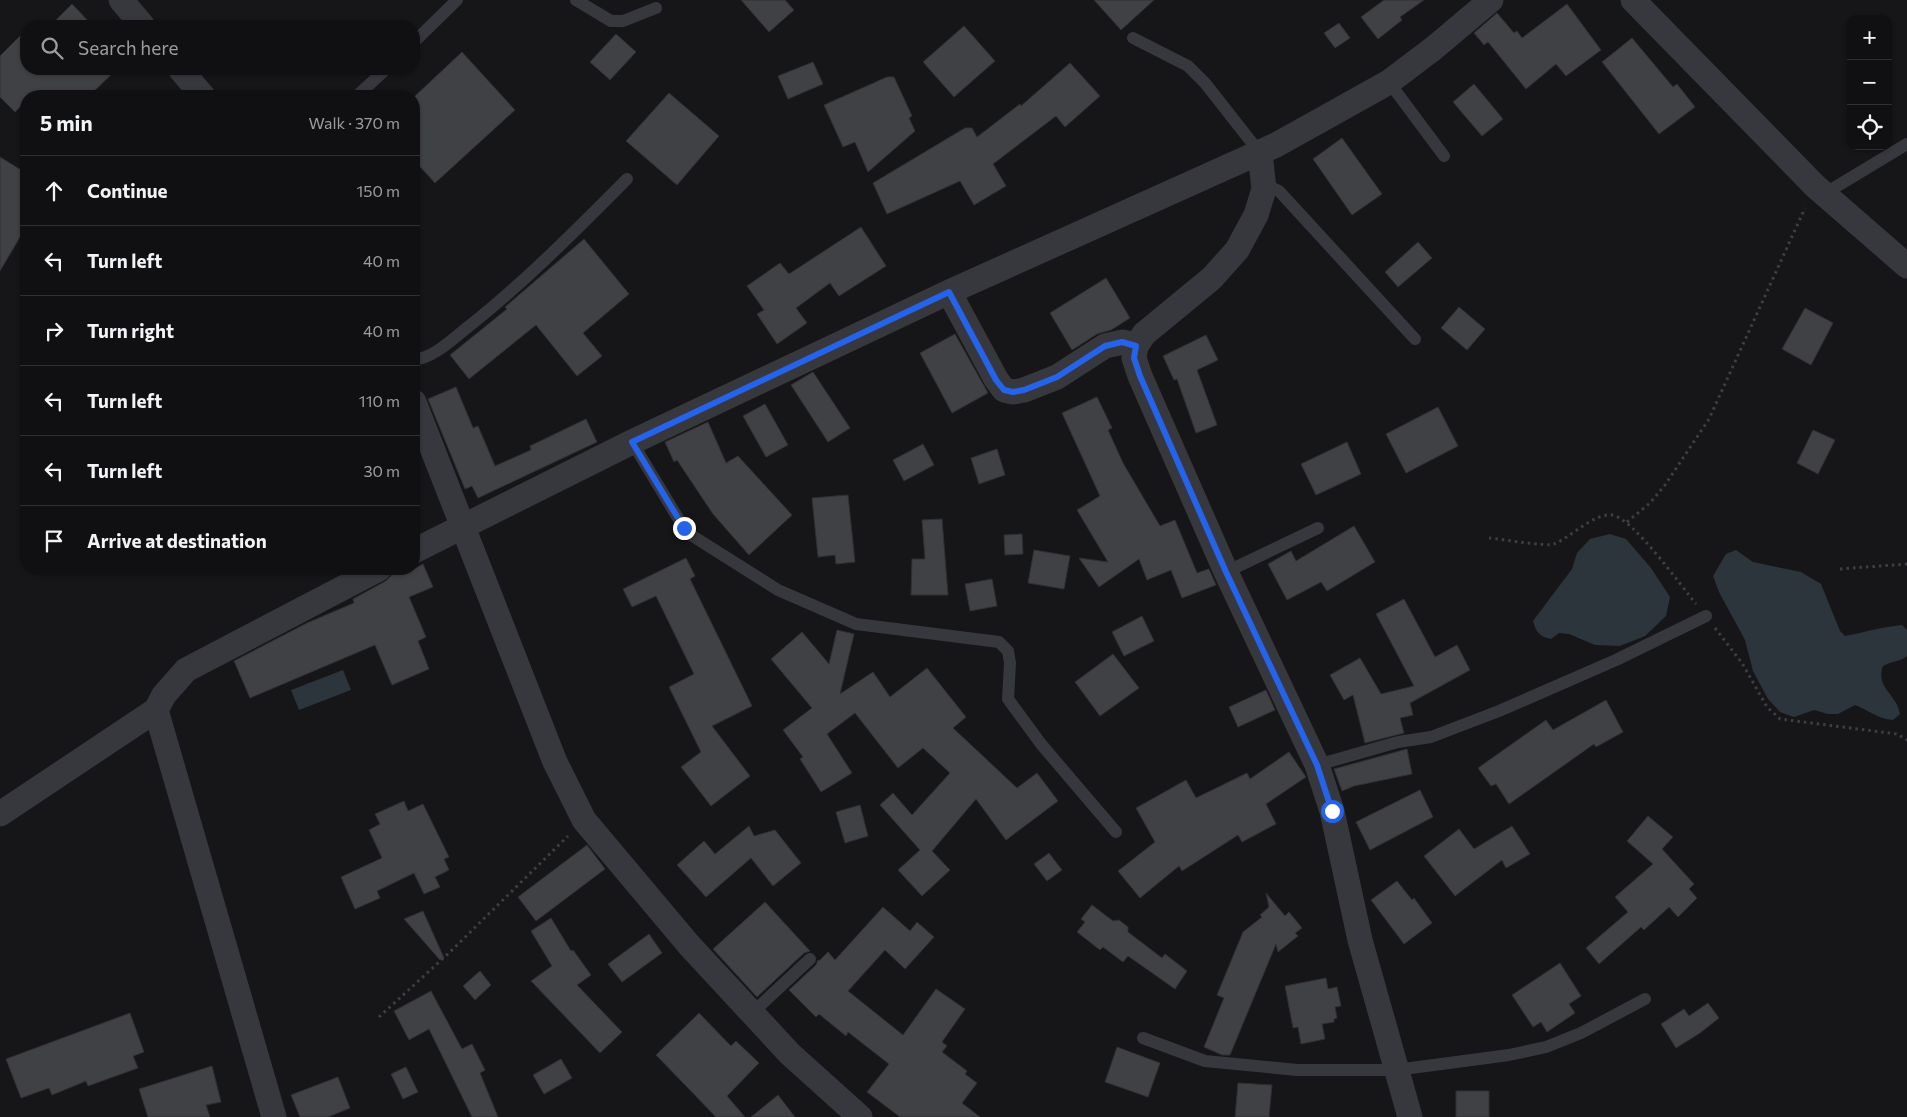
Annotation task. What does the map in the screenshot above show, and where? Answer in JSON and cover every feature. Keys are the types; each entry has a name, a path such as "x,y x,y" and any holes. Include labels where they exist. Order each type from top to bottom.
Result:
{"street":[{"path":"121,0 138,20"},
{"path":"420,548 632,442 949,292 1260,153 1389,82 1434,48 1491,0"},
{"path":"1648,5 1819,190 1907,266"},
{"path":"185,75 198,90"},
{"path":"1260,153 1264,189 1256,215 1237,250 1212,278 1144,334 1136,346 1134,358 1140,376 1226,572 1317,765 1332,811 1360,940 1410,1117"},
{"path":"949,292 996,380 1004,390 1013,392 1024,390 1057,377 1105,346 1122,342 1136,346"},
{"path":"420,418 555,762 584,820 689,945 790,1054 860,1117"},
{"path":"0,814 156,710 164,695 186,670 368,575"},
{"path":"156,710 274,1117"}],"lane":[{"path":"420,36 458,0"},
{"path":"576,0 612,21 623,21 656,8"},
{"path":"1133,38 1188,66 1260,153"},
{"path":"363,90 380,75"},
{"path":"1389,82 1444,156"},
{"path":"1819,190 1907,144"},
{"path":"420,359 436,352 548,258 627,179"},
{"path":"1264,189 1275,189 1279,192 1415,339"},
{"path":"632,442 684,528 778,590 856,624 999,642 1008,651 1010,663 1008,699 1041,744 1116,832"},
{"path":"1226,572 1318,528"},
{"path":"1317,765 1398,742 1432,737 1616,660 1706,616"},
{"path":"752,1013 810,959"},
{"path":"1143,1038 1204,1060 1297,1070 1396,1070 1546,1047 1581,1033 1645,999"}],"path":[{"path":"1627,522 1650,503 1665,486 1709,419 1819,190"},
{"path":"1840,569 1907,564"},
{"path":"379,1017 449,953 584,820"}],"shaded area":[{"path":"1610,534 1626,539 1651,568 1670,597 1666,616 1645,636 1620,646 1595,645 1569,634 1559,633 1551,639 1544,637 1537,631 1533,621 1572,569 1577,553 1590,539"},
{"path":"1736,550 1753,562 1801,572 1821,584 1840,631 1845,636 1902,625 1907,630 1907,656 1883,666 1881,674 1884,686 1895,701 1900,714 1893,720 1888,719 1855,705 1838,714 1828,714 1814,710 1794,717 1780,712 1768,699 1753,671 1745,640 1719,592 1713,576 1726,554"},
{"path":"343,670 351,690 299,710 291,690"}],"building":[{"path":"741,0 785,0 794,10 769,32"},
{"path":"1094,0 1154,0 1121,30"},
{"path":"1384,0 1424,0 1400,17 1402,20 1378,39 1361,17"},
{"path":"72,4 87,20 56,20"},
{"path":"1567,4 1601,50 1566,76 1556,64 1526,89 1488,42 1484,45 1474,33 1497,13 1514,33 1517,31 1522,38"},
{"path":"1339,23 1350,38 1335,48 1324,33"},
{"path":"964,26 995,61 954,97 923,62"},
{"path":"616,34 636,52 610,80 590,62"},
{"path":"20,36 20,75 111,75 95,90 20,90 20,107 15,112 0,97 0,56"},
{"path":"1632,38 1673,87 1677,84 1695,107 1659,134 1602,62"},
{"path":"462,52 515,110 435,183 420,167 420,91"},
{"path":"813,62 823,84 788,99 778,76"},
{"path":"1070,63 1100,96 1065,127 1056,116 993,164 1006,186 974,205 960,181 887,214 873,183 965,128 972,128 977,137 1020,104 1021,106"},
{"path":"887,77 894,77 912,116 909,118 915,131 868,172 855,142 843,147 824,105"},
{"path":"1474,84 1503,119 1482,136 1453,102"},
{"path":"669,93 719,136 677,185 626,141"},
{"path":"1342,138 1382,194 1352,215 1313,159"},
{"path":"0,157 20,169 20,237 0,271"},
{"path":"861,227 886,266 839,296 830,283 796,308 807,323 777,344 757,314 764,310 747,286 780,263 789,274"},
{"path":"584,239 629,294 583,333 602,356 577,376 536,325 469,379 450,355 507,309 505,307"},
{"path":"1418,242 1432,258 1398,287 1385,272"},
{"path":"1106,278 1130,318 1111,330 1097,334 1072,350 1050,313"},
{"path":"1459,307 1485,329 1467,350 1441,328"},
{"path":"1805,308 1833,323 1811,365 1782,349"},
{"path":"955,334 988,393 952,413 920,353"},
{"path":"1206,335 1218,360 1197,370 1217,425 1196,433 1177,379 1174,380 1163,356"},
{"path":"813,372 850,428 828,442 791,385"},
{"path":"456,387 473,428 478,426 495,466 531,450 530,446 586,419 597,442 478,498 472,486 465,489 428,399"},
{"path":"1097,397 1112,428 1108,430 1123,463 1160,526 1175,520 1197,573 1209,569 1216,585 1182,598 1171,570 1147,580 1139,559 1099,587 1079,558 1108,562 1077,510 1100,496 1062,413"},
{"path":"765,404 788,445 766,457 743,416"},
{"path":"1438,407 1458,446 1406,473 1386,434"},
{"path":"708,422 726,463 738,456 792,515 749,555 713,514 677,460 674,462 665,442"},
{"path":"1813,430 1835,440 1818,474 1797,463"},
{"path":"1347,442 1361,474 1316,495 1301,464"},
{"path":"923,444 934,465 904,481 893,460"},
{"path":"997,449 1005,475 979,484 971,458"},
{"path":"848,495 855,562 836,564 835,555 818,557 812,498"},
{"path":"942,519 948,595 911,595 912,559 925,559 922,520"},
{"path":"1354,526 1375,562 1327,591 1321,582 1287,600 1268,564 1291,551 1296,561"},
{"path":"1022,534 1023,554 1005,555 1004,535"},
{"path":"1034,550 1070,556 1064,589 1028,583"},
{"path":"686,558 695,576 690,579 752,706 712,726 750,776 711,806 681,767 701,752 669,687 694,674 656,596 632,607 623,589"},
{"path":"423,564 433,587 409,597 426,637 418,641 429,669 392,685 375,645 250,698 234,661 307,623 354,603 353,599 386,581 391,575 420,575 420,566"},
{"path":"992,579 997,606 970,611 965,584"},
{"path":"1404,599 1435,657 1457,645 1470,670 1410,703 1413,715 1400,718 1404,733 1365,743 1353,695 1344,700 1330,675 1360,658 1381,694 1414,686 1376,614"},
{"path":"1142,616 1154,641 1124,656 1112,632"},
{"path":"837,630 854,634 840,694 873,672 890,697 927,668 966,717 953,728 1017,788 1037,773 1058,801 1006,840 976,799 932,851 950,870 922,896 898,870 920,850 880,805 893,793 912,815 950,773 923,748 898,768 855,713 827,734 852,773 821,792 800,759 803,757 783,730 812,708 771,659 802,632 829,664"},
{"path":"1113,654 1139,688 1100,716 1075,682"},
{"path":"1266,690 1275,710 1238,727 1229,707"},
{"path":"1606,700 1623,732 1596,747 1594,744 1509,804 1496,784 1491,786 1478,768 1546,720 1553,730"},
{"path":"1407,749 1412,774 1354,786 1342,791 1334,769"},
{"path":"1289,752 1306,777 1266,804 1276,824 1242,842 1238,835 1182,871 1179,866 1140,898 1118,871 1155,842 1136,808 1186,780 1196,798 1247,773 1250,779"},
{"path":"1420,790 1433,817 1370,850 1356,822"},
{"path":"404,801 408,811 423,804 449,857 444,859 449,870 435,877 440,887 424,894 414,873 377,891 380,898 355,909 341,877 382,858 369,830 380,824 375,814"},
{"path":"860,805 868,836 845,843 836,812"},
{"path":"1648,816 1673,837 1662,849 1694,884 1689,889 1697,898 1678,917 1669,907 1644,930 1641,927 1599,964 1586,948 1628,912 1615,897 1653,864 1627,841"},
{"path":"749,826 754,836 775,830 801,863 773,886 751,858 706,897 677,865 704,841 715,854"},
{"path":"1512,826 1530,854 1506,868 1502,860 1455,896 1424,856 1459,829 1474,849"},
{"path":"587,845 605,869 536,921 518,897"},
{"path":"1049,853 1062,870 1047,881 1034,864"},
{"path":"1397,881 1412,900 1414,898 1432,923 1404,944 1371,900"},
{"path":"1266,893 1285,916 1289,912 1302,928 1295,933 1298,936 1278,952 1276,944 1230,1055 1222,1055 1204,1047 1224,998 1217,995 1243,932 1262,917 1260,915 1269,907"},
{"path":"765,902 810,951 804,953 757,997 713,949"},
{"path":"1092,905 1113,921 1119,920 1128,927 1128,932 1162,958 1165,954 1187,971 1175,989 1128,956 1123,962 1103,947 1100,950 1077,932 1085,922 1081,919"},
{"path":"883,907 910,931 917,922 934,937 905,969 885,950 848,991 903,1035 936,989 965,1009 942,1042 947,1046 942,1052 967,1071 965,1074 977,1083 962,1103 980,1117 900,1117 867,1092 889,1064 848,1032 846,1036 819,1014 816,1017 789,990 828,952 835,960"},
{"path":"423,911 444,958 440,960 404,919"},
{"path":"551,918 571,951 573,950 591,975 577,985 622,1032 600,1053 531,981 552,966 531,931"},
{"path":"649,934 662,953 622,982 608,964"},
{"path":"1560,963 1581,996 1569,1004 1575,1013 1547,1032 1541,1022 1533,1027 1512,995"},
{"path":"480,971 491,985 475,1000 463,986"},
{"path":"1326,978 1328,989 1337,987 1341,1006 1335,1007 1337,1018 1334,1019 1334,1022 1322,1024 1325,1039 1301,1044 1298,1027 1293,1028 1285,986"},
{"path":"431,991 462,1049 472,1044 485,1070 480,1073 498,1117 472,1117 429,1029 409,1040 394,1011"},
{"path":"1708,1003 1719,1018 1676,1048 1661,1024 1684,1009 1689,1016"},
{"path":"130,1013 144,1052 133,1056 138,1068 88,1086 86,1081 52,1095 49,1088 21,1098 6,1059"},
{"path":"699,1013 731,1046 736,1041 759,1063 727,1096 745,1117 716,1117 656,1055"},
{"path":"1117,1047 1160,1063 1148,1097 1105,1082"},
{"path":"561,1059 572,1078 544,1094 533,1075"},
{"path":"212,1066 221,1102 206,1105 210,1117 148,1117 139,1089"},
{"path":"406,1067 418,1092 403,1099 391,1074"},
{"path":"338,1077 350,1108 328,1117 300,1117 291,1095"},
{"path":"1238,1083 1272,1085 1269,1117 1235,1117"},
{"path":"1456,1091 1489,1091 1489,1117 1456,1117"},
{"path":"778,1095 795,1117 751,1117"}],"route":[{"path":"684,528 632,442 949,292 996,380 1004,390 1013,392 1024,390 1057,377 1105,346 1122,342 1136,346 1134,358 1140,376 1226,572 1317,765 1332,811"}]}
